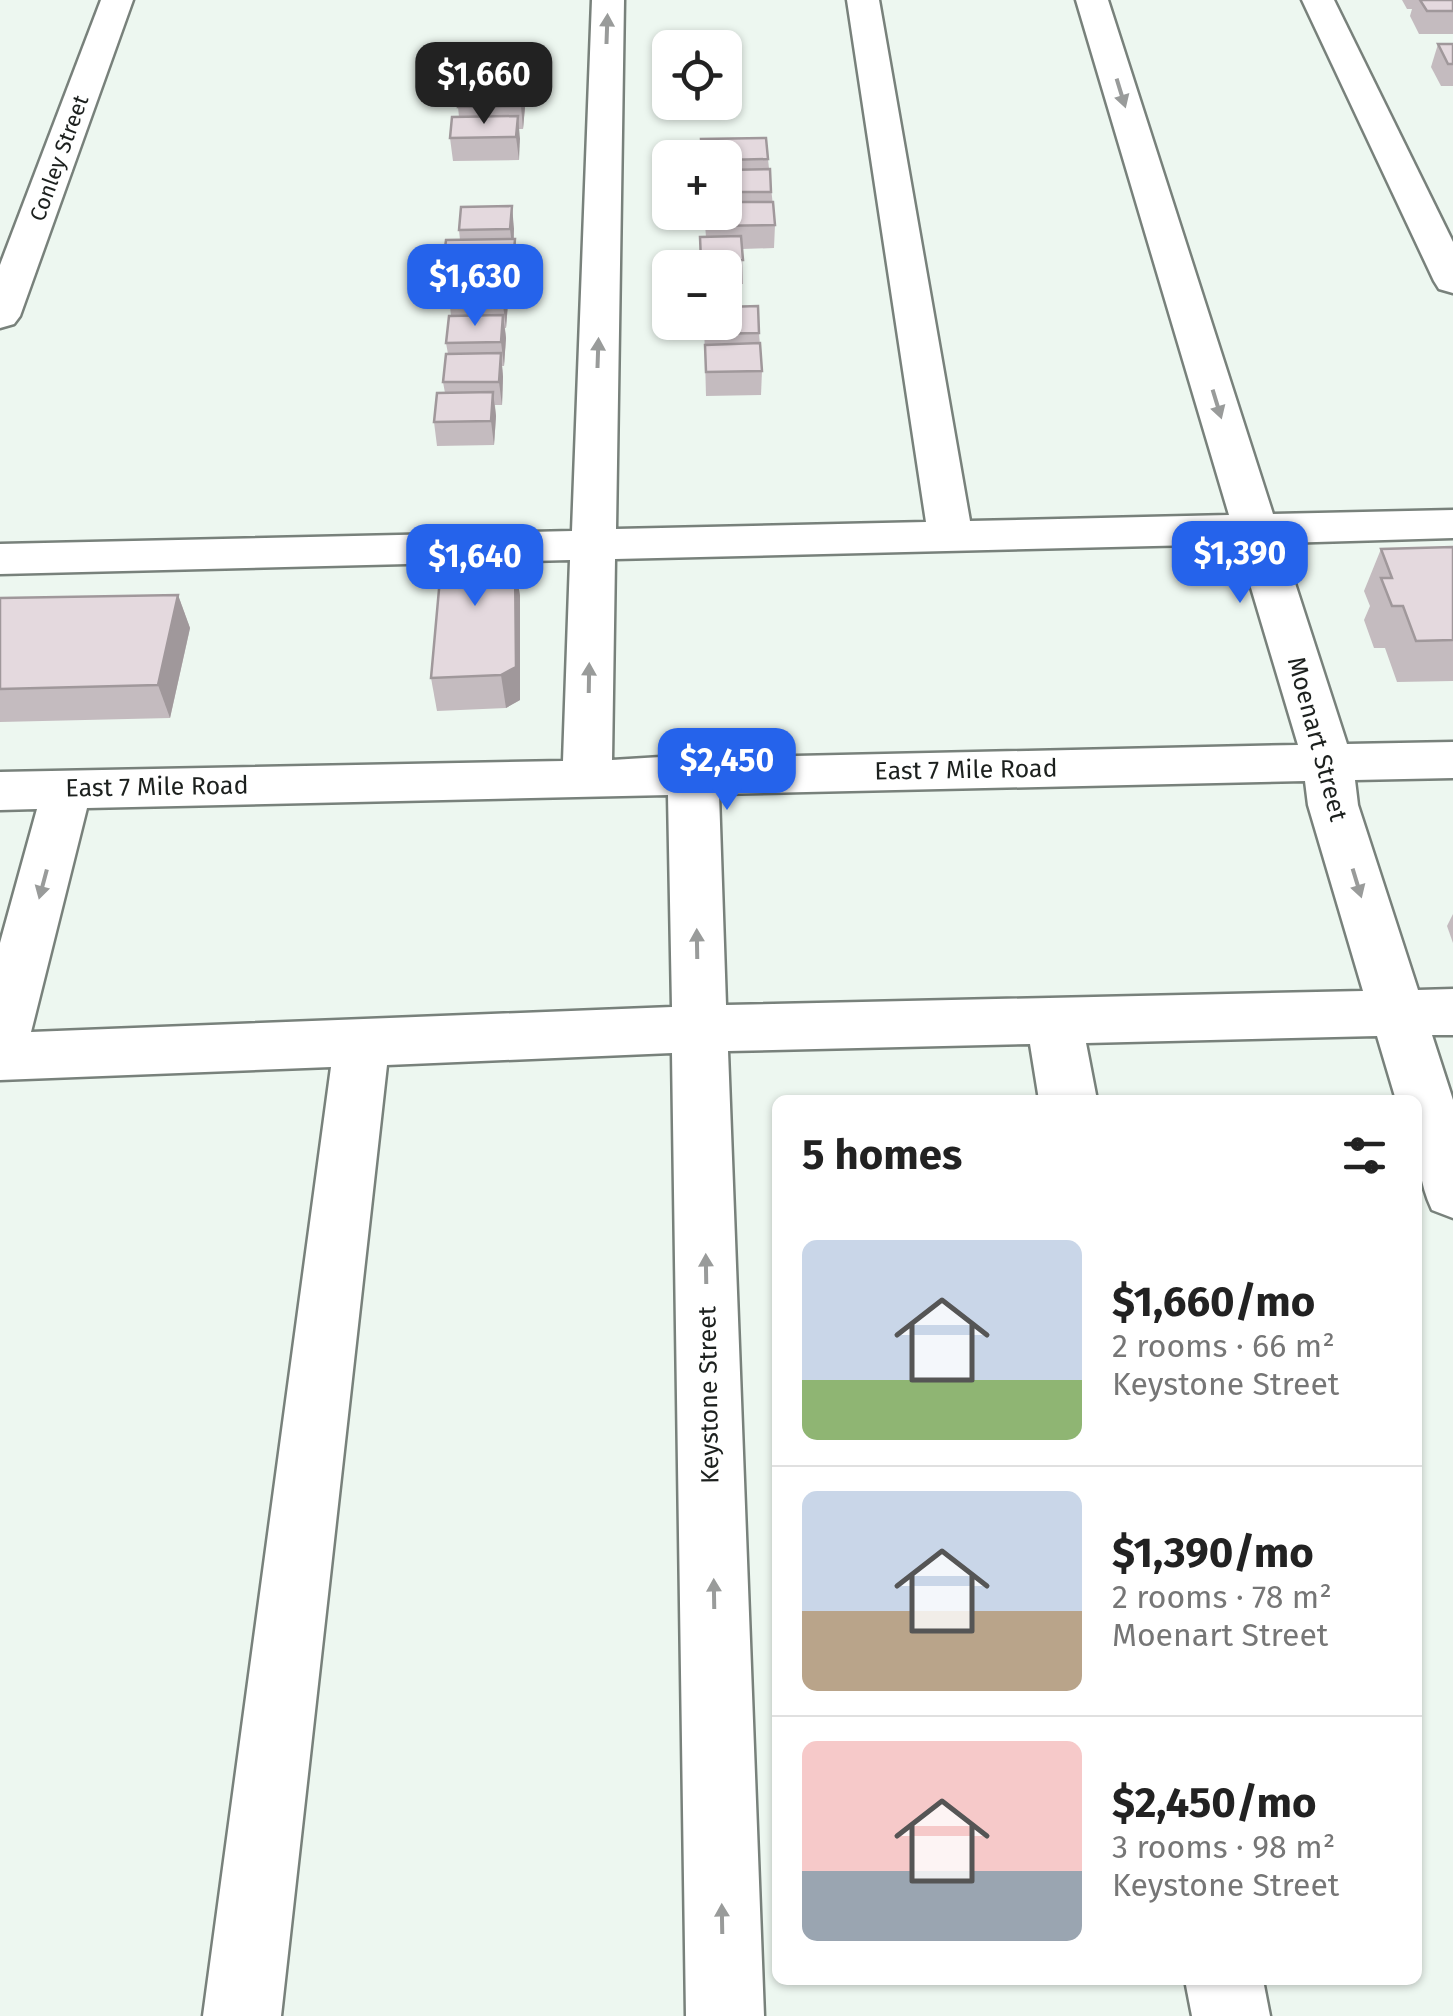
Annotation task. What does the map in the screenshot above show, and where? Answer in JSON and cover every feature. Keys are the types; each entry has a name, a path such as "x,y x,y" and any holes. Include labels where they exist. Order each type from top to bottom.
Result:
{"street":[{"name":"Conley Street","path":"0,316 117,0"},
{"path":"587,776 608,0"},
{"path":"864,0 950,536"},
{"name":"Moenart Street","path":"1092,0 1328,763 1334,806 1453,1192"},
{"path":"1318,0 1453,281"},
{"path":"0,559 1453,524"},
{"name":"East 7 Mile Road","path":"0,791 693,773 1453,760"},
{"name":"Keystone Street","path":"693,773 724,2016"},
{"path":"0,1046 67,789"},
{"path":"0,1057 700,1030 1453,1012"},
{"path":"1054,1021 1067,1095"},
{"path":"242,2016 362,1042"},
{"path":"1225,1985 1231,2016"}],"building":[{"path":"1420,0 1453,0 1453,11 1427,11"},
{"path":"1438,44 1453,44 1453,64 1448,64"},
{"path":"523,84 521,106 458,107 461,85"},
{"path":"518,116 516,137 450,138 452,117"},
{"path":"766,138 768,159 742,160 742,140 701,139"},
{"path":"770,169 771,192 742,192 742,170"},
{"path":"742,202 773,202 775,225 742,225"},
{"path":"512,206 510,229 459,230 461,207"},
{"path":"741,236 743,260 742,250 701,250 700,237"},
{"path":"515,239 513,263 443,264 446,240"},
{"path":"505,279 503,305 450,306 453,280"},
{"path":"742,306 758,306 759,333 742,333"},
{"path":"503,315 501,342 446,343 449,316"},
{"path":"760,343 762,371 706,372 705,345"},
{"path":"501,353 499,382 443,382 446,354"},
{"path":"493,392 491,421 434,422 437,393"},
{"path":"498,532 496,563 515,563 516,667 501,675 431,678 444,534"},
{"path":"1453,547 1453,640 1416,641 1403,606 1392,606 1381,578 1392,578 1381,549"},
{"path":"178,595 158,685 0,689 0,598"}]}
